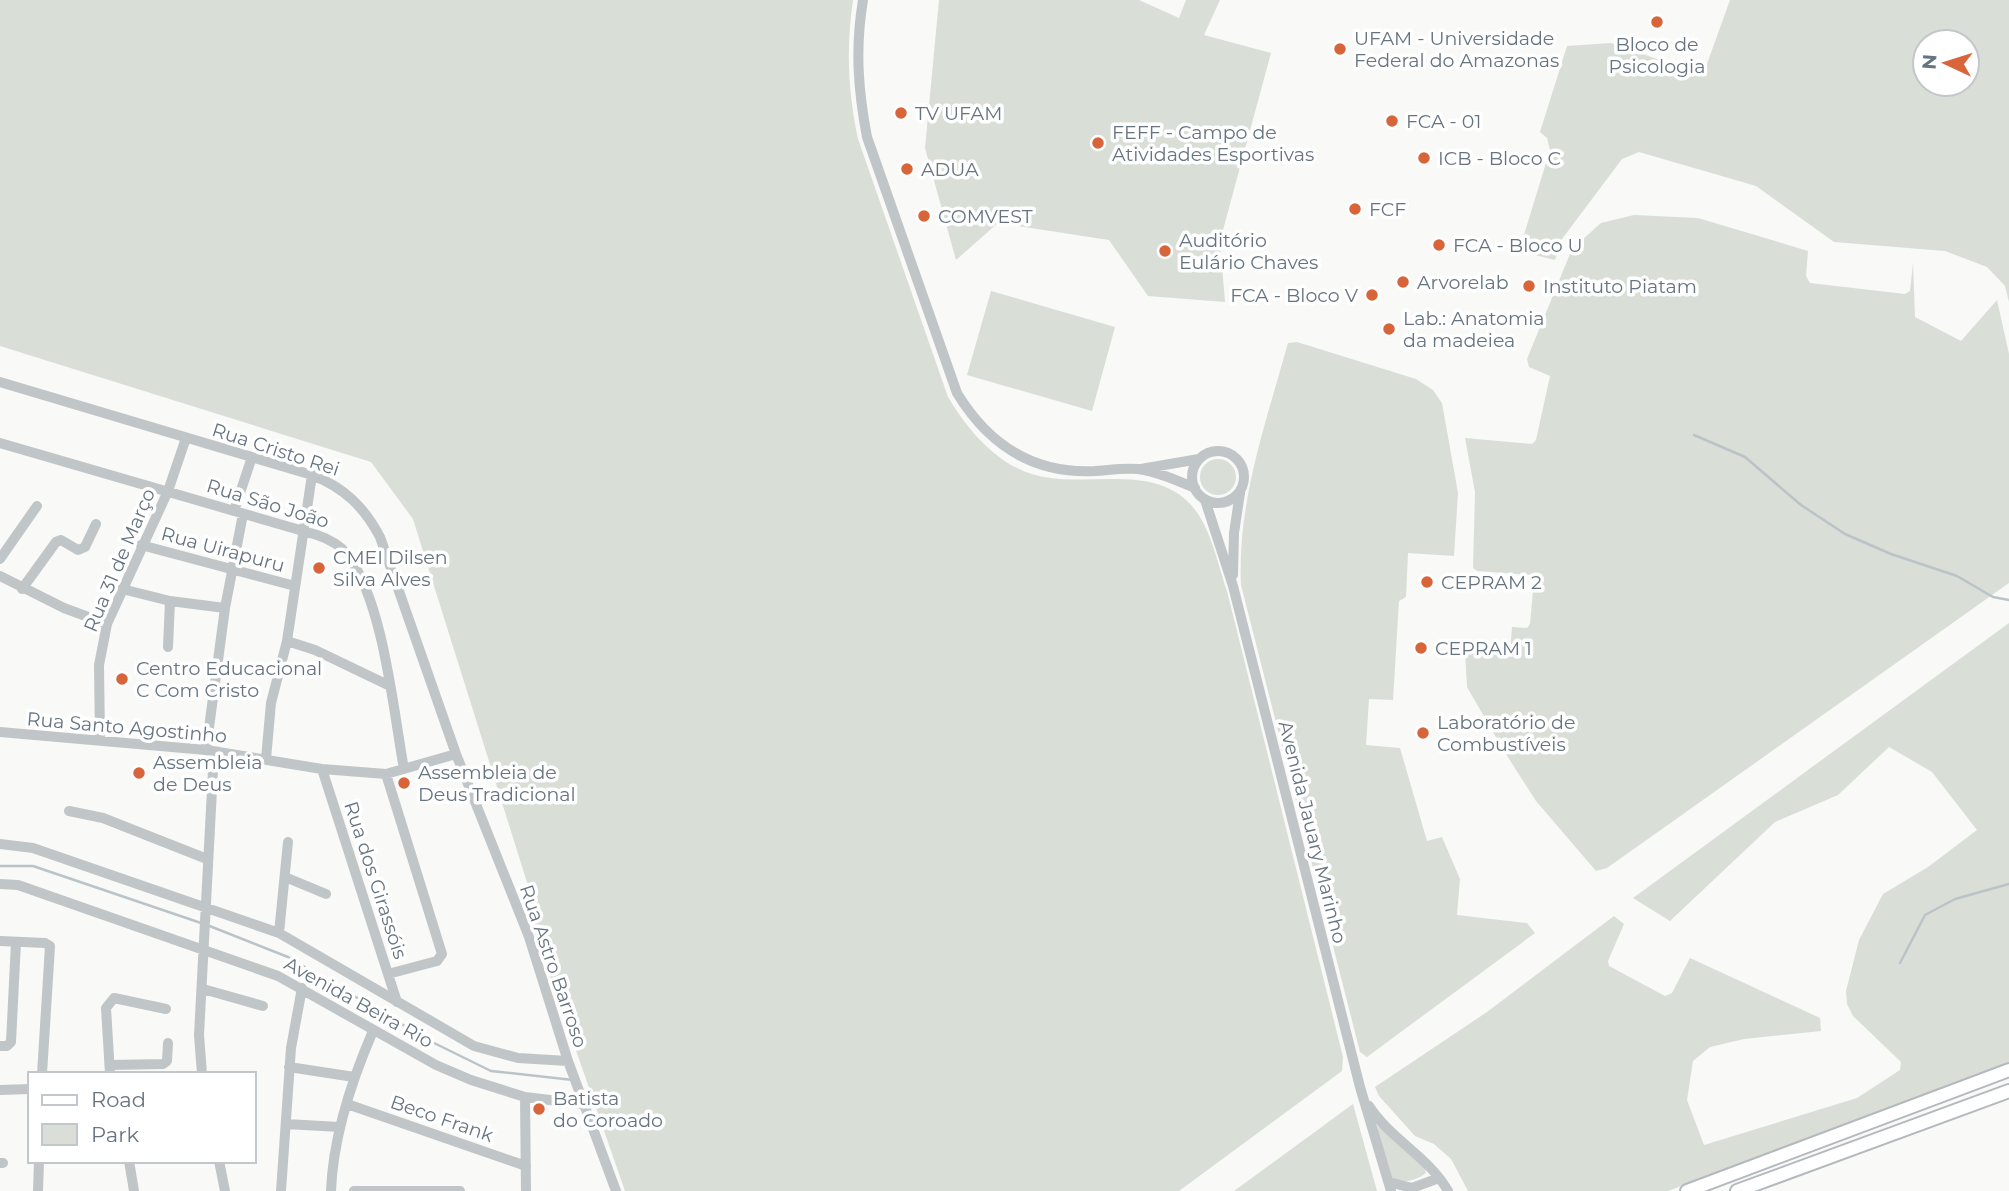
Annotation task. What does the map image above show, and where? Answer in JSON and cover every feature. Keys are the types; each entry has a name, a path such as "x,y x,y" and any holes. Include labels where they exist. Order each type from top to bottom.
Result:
{"main road":[{"path":"1687,1191 2009,1070"},
{"path":"1737,1191 2009,1091"}],"street":[{"path":"863,0 856,40 860,98 867,137 957,393 972,418 992,439 1032,462 1051,469 1139,470 1199,459 1217,451 1231,454 1242,466 1244,483 1241,490 1229,501 1221,503 1205,500 1195,488 1193,473 1199,459"},
{"name":"Rua Cristo Rei","path":"0,383 313,475 348,494 370,518 380,537 456,754"},
{"name":"Rua 31 de Março","path":"100,741 99,665 107,624 168,491 186,438"},
{"name":"Rua São João","path":"0,443 302,530 335,543 353,563 375,617 404,769"},
{"path":"202,1072 199,1035 205,949 210,751 225,608 239,513 252,457"},
{"path":"1139,470 1195,488"},
{"path":"266,759 271,703 286,641 313,475"},
{"name":"Avenida Jauary Marinho","path":"1233,586 1234,533 1241,490"},
{"name":"Avenida Jauary Marinho","path":"1205,500 1233,586 1360,1087 1390,1186"},
{"path":"0,559 37,506"},
{"path":"22,589 56,542 61,540 78,550 85,547 96,524"},
{"name":"Rua Uirapuru","path":"141,545 295,586"},
{"path":"0,576 22,589 107,624"},
{"path":"122,589 170,601 225,608"},
{"path":"168,647 170,601"},
{"path":"286,641 315,650 388,685"},
{"name":"Rua Santo Agostinho","path":"0,733 210,751 322,769 386,774 456,754"},
{"name":"Rua Astro Barroso","path":"456,754 529,937 568,1061 616,1191"},
{"name":"Rua dos Girassóis","path":"322,769 397,1002"},
{"path":"386,774 442,954 437,961 387,974"},
{"path":"69,811 103,818 207,859"},
{"path":"279,933 288,842"},
{"name":"Avenida Beira Rio","path":"0,844 33,848 279,933 474,1046 518,1058 568,1061"},
{"path":"285,877 326,894"},
{"name":"Avenida Beira Rio","path":"0,884 19,885 205,949 302,988 373,1031 447,1070 525,1097 583,1104"},
{"path":"0,941 45,943 50,946 43,1072"},
{"path":"0,1046 7,1046 11,1042 16,942"},
{"path":"281,1191 289,1067 302,988"},
{"path":"203,989 263,1006"},
{"path":"0,994 12,995"},
{"path":"166,1009 114,998 106,1007 110,1069 163,1064 167,1061 168,1043"},
{"path":"331,1191 332,1163 340,1127 354,1077 373,1031"},
{"path":"289,1067 354,1077"},
{"name":"Avenida Jauary Marinho","path":"1360,1087 1378,1119 1439,1178 1448,1191"},
{"path":"0,1090 28,1089"},
{"path":"525,1097 526,1191"},
{"name":"Beco Frank","path":"347,1104 526,1166"},
{"path":"286,1124 340,1127"},
{"path":"38,1163 38,1191"},
{"path":"129,1163 134,1191"},
{"path":"219,1163 225,1191"},
{"path":"1390,1186 1410,1189 1439,1178"},
{"path":"354,1191 460,1191"}],"green space":[{"path":"0,0 853,0 849,70 858,139 948,397 957,411 990,450 1003,460 1033,475 1069,480 1147,482 1182,496 1202,520 1227,591 1343,1057 1342,1071 1179,1191 625,1191 533,927 536,911 413,519 371,462 0,346"},
{"path":"939,0 1139,0 1179,18 1186,0 1220,0 1204,35 1271,53 1220,241 1225,302 1148,296 1109,240 998,223 956,260 925,148"},
{"path":"1730,0 2009,0 2009,302 2005,286 1987,267 1945,251 1834,242 1756,186 1639,152 1622,159 1562,239 1555,260 1519,251 1550,150 1547,138 1540,132 1567,46 1611,43 1703,75"},
{"path":"1634,215 1698,218 1808,251 1806,276 1810,283 1905,294 1910,291 1913,263 1915,317 1961,341 1997,300 2009,354 2009,583 1607,868 1596,871 1536,801 1467,687 1465,652 1510,653 1512,627 1527,628 1530,624 1534,580 1529,575 1477,571 1473,568 1475,492 1465,438 1532,444 1536,440 1550,376 1529,367 1527,359 1572,249 1601,223"},
{"path":"991,291 1115,327 1092,411 967,375"},
{"path":"1297,342 1416,379 1433,390 1442,403 1458,493 1454,556 1408,553 1406,597 1399,601 1393,700 1369,699 1366,745 1400,748 1427,841 1442,837 1460,879 1457,915 1527,923 1535,933 1367,1057 1360,1052 1241,585 1241,554 1248,493 1288,343"},
{"path":"1218,459 1231,464 1236,477 1231,490 1218,495 1205,490 1200,477 1205,464"},
{"path":"2009,623 2009,1062 1668,1191 1468,1191 1451,1159 1434,1144 1415,1136 1379,1096 1375,1087 1487,1012 1614,916 1624,924 1608,961 1609,966 1665,996 1672,993 1690,958 1820,1018 1821,1031 1744,1039 1710,1047 1693,1061 1687,1100 1704,1145 1857,1098 1900,1070 1901,1062 1853,1016 1847,1004 1846,991 1859,940 1883,894 1928,867 1977,830 1932,772 1889,747 1838,795 1775,822 1670,921 1633,898"},
{"path":"1353,1104 1377,1191 1234,1191"},
{"path":"1380,1124 1424,1166 1426,1173 1408,1181 1389,1176 1377,1126"}],"waterway":[{"path":"1694,435 1745,457 1801,505 1845,534 1891,554 1957,576 1993,597 2009,600"},
{"path":"0,866 33,866 201,923"},
{"path":"1900,963 1925,915 1955,899 2009,884"},
{"path":"207,925 288,957 432,1042 491,1071 573,1080"}],"place":[{"name":"Bloco de Psicologia","path":"1657,22"},
{"name":"UFAM - Universidade Federal do Amazonas","path":"1340,49"},
{"name":"TV UFAM","path":"901,113"},
{"name":"FCA - 01","path":"1392,121"},
{"name":"FEFF - Campo de Atividades Esportivas","path":"1098,143"},
{"name":"ICB - Bloco C","path":"1424,158"},
{"name":"ADUA","path":"907,169"},
{"name":"FCF","path":"1355,209"},
{"name":"COMVEST","path":"924,216"},
{"name":"FCA - Bloco U","path":"1439,245"},
{"name":"Auditório Eulário Chaves","path":"1165,251"},
{"name":"Arvorelab","path":"1403,282"},
{"name":"Instituto Piatam","path":"1529,286"},
{"name":"FCA - Bloco V","path":"1372,295"},
{"name":"Lab.: Anatomia da madeiea","path":"1389,329"},
{"name":"CMEI Dilsen Silva Alves","path":"319,568"},
{"name":"CEPRAM 2","path":"1427,582"},
{"name":"CEPRAM 1","path":"1421,648"},
{"name":"Centro Educacional C Com Cristo","path":"122,679"},
{"name":"Laboratório de Combustíveis","path":"1423,733"},
{"name":"Assembleia de Deus","path":"139,773"},
{"name":"Assembleia de Deus Tradicional","path":"404,783"},
{"name":"Batista do Coroado","path":"539,1109"}]}
